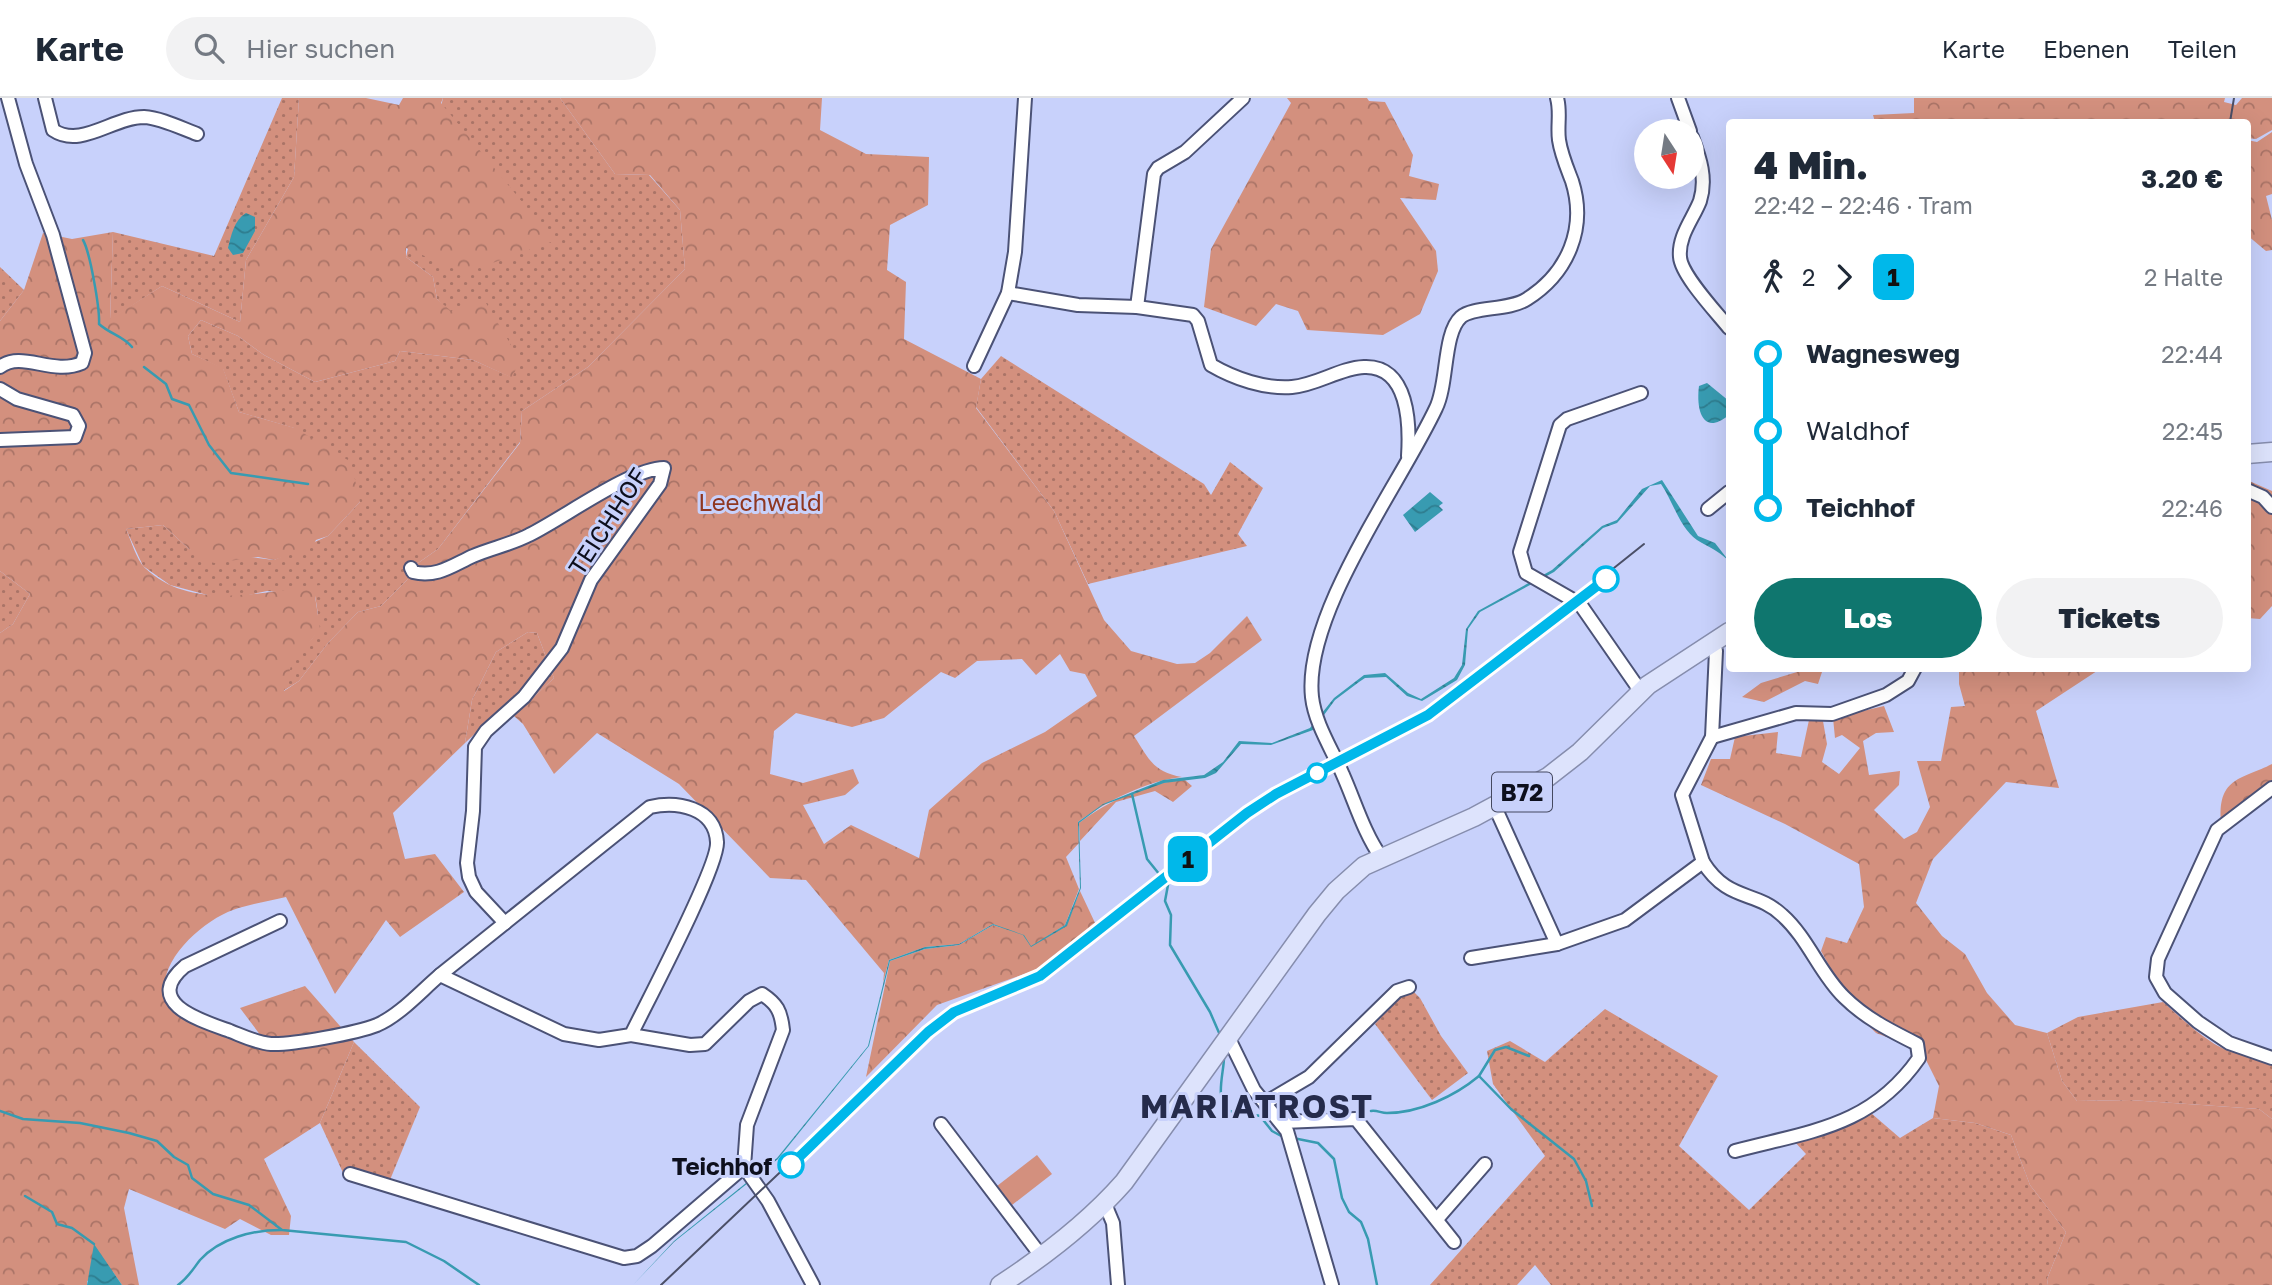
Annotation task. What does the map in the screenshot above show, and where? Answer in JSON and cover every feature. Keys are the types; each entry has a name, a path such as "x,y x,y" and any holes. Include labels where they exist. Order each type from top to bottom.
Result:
{"main road":[{"path":"2251,454 2272,452"},
{"name":"B72","path":"1000,1285 1042,1257 1105,1204 1156,1141 1331,897 1351,876 1381,857 1495,807 1564,765 1641,692 1726,634"}],"street":[{"path":"0,367 16,360 68,369 82,363 85,353 53,235 26,164 8,98"},
{"path":"45,98 53,130 61,136 73,138 126,118 147,117 197,134"},
{"path":"974,366 1008,293 1015,252 1025,98"},
{"path":"1137,307 1154,174 1185,152 1242,98"},
{"path":"1381,857 1315,713 1311,678 1319,634 1377,514 1438,406 1453,330 1462,317 1476,311 1503,309 1526,300 1544,286 1569,256 1576,236 1576,201 1559,139 1557,98"},
{"path":"1678,98 1686,119"},
{"path":"1702,189 1700,201 1684,232 1679,258 1686,273 1726,324"},
{"path":"1008,293 1078,305 1137,307 1193,315 1198,321 1211,365 1265,386 1291,387 1315,383 1363,367 1380,369 1393,380 1405,400 1410,422 1408,460"},
{"path":"0,389 17,399 73,415 79,426 75,437 63,440 41,437 0,440"},
{"path":"1640,393 1567,419 1560,425 1520,552 1528,574 1580,604 1641,692"},
{"name":"TEICHHOF","path":"411,568 413,572 421,574 452,568 474,555 526,537 635,476 664,468 660,484 592,580 562,648 524,696 486,731 475,747 473,811 467,863 469,877 476,892 505,923"},
{"path":"2251,492 2263,497 2272,507"},
{"path":"1709,509 1726,495"},
{"path":"1712,643 1717,651 1712,737 1682,795 1703,862 1720,885 1781,914 1815,956 1842,996 1872,1020 1917,1044 1919,1058 1904,1080 1884,1097 1837,1126 1735,1151"},
{"path":"1712,737 1796,713 1832,714 1886,695 1908,681 1913,672"},
{"path":"2272,788 2217,830 2158,959 2156,976 2165,993 2198,1022 2229,1043 2272,1058"},
{"path":"280,921 185,966 174,975 170,991 175,1004 185,1015 253,1040 272,1044 377,1025 650,807 677,803 700,812 712,826 718,842 714,859 631,1035"},
{"path":"1495,807 1557,944"},
{"path":"1471,958 1557,944 1625,920 1703,862"},
{"path":"440,975 564,1034 599,1040 631,1035 690,1045 705,1044 749,1001 762,994 776,1003 781,1013 783,1030 747,1125 752,1178 813,1285"},
{"path":"1265,1103 1309,1077 1397,991 1409,987"},
{"path":"1222,1048 1286,1132 1332,1285"},
{"path":"1286,1132 1356,1119 1438,1218 1454,1242"},
{"path":"941,1124 1042,1257"},
{"path":"1438,1218 1485,1164"},
{"path":"351,1174 624,1258 637,1256 752,1178"},
{"path":"1105,1204 1112,1223 1118,1285"}],"green space":[{"path":"282,98 299,98 294,177 246,260 240,322 162,286 110,320 113,232 214,256"},
{"name":"Leechwald","path":"299,98 366,98 399,105 403,98 443,98 441,103 554,241 464,273 406,248 406,257 433,277 437,299 451,311 483,298 520,360 512,378 473,360 400,351 395,361 315,382 264,355 238,336 201,320 188,336 192,354 223,368 239,412 295,428 351,462 360,502 328,536 316,540 312,547 274,560 258,557 214,563 189,549 163,525 126,529 136,555 145,568 164,582 185,590 230,596 321,585 315,596 320,629 291,666 284,691 299,681 328,643 358,612 381,606 408,579 411,568 438,549 520,443 522,411 588,367 685,269 680,210 650,175 615,174 560,98 822,98 820,130 866,154 929,157 928,205 890,225 887,270 906,282 904,339 981,379 976,408 1054,511 1104,620 1131,651 1177,664 1195,663 1210,653 1247,616 1262,640 1134,736 1158,768 1182,777 1127,793 1078,822 1079,843 1066,857 1079,889 1065,925 1046,937 1066,926 1080,891 1096,925 1036,970 937,1005 866,1077 890,961 925,949 959,945 993,925 1002,928 993,924 959,944 925,947 889,960 883,983 884,973 806,880 770,878 679,784 597,733 554,774 523,724 514,716 554,678 537,633 528,632 496,652 472,700 465,743 393,813 405,859 435,854 464,892 400,937 386,920 335,994 286,897 239,908 219,916 191,938 170,966 165,982 166,997 174,1012 192,1024 270,1048 240,1008 305,986 354,1042 320,1123 264,1159 291,1216 289,1235 271,1235 240,1219 225,1229 129,1189 124,1208 139,1285 122,1285 113,1272 87,1281 87,1285 0,1285 0,633 13,624 30,594 0,571 0,321 24,290 43,233 72,239 113,232 110,319 162,286 240,322 246,260 294,177","holes":["1060,654 1070,671 1085,674 1097,696 1045,732 982,763 929,810 919,858 851,825 824,844 803,805 845,795 859,783 853,769 803,783 770,774 774,731 796,713 852,727 884,718 941,672 955,678 977,661 1022,659 1036,675"]},
{"path":"443,98 560,98 615,174 649,175 680,210 685,269 588,367 522,411 520,442 438,549 411,568 408,579 381,606 358,612 328,643 299,681 283,691 291,665 317,629 315,596 267,591 244,596 215,597 170,585 143,566 126,529 163,525 189,549 274,560 328,536 360,502 294,428 239,412 223,369 192,354 188,336 201,320 238,336 264,355 315,382 395,361 400,351 473,360 511,377 437,299 433,277 406,257"},
{"path":"1287,98 1367,98 1369,101 1385,102 1413,155 1409,176 1439,184 1436,200 1400,198 1436,251 1438,271 1420,314 1383,335 1307,330 1298,311 1276,304 1256,326 1204,307 1211,249 1291,103"},
{"path":"1914,98 2225,98 2224,102 2236,105 2242,98 2272,98 2272,130 2256,139 2251,138 2251,119 1874,119 1873,115 1914,113"},
{"path":"2272,132 2272,194 2266,196 2272,220 2272,250 2266,251 2251,238 2251,141 2257,142"},
{"path":"0,267 24,290 0,321"},
{"path":"1001,356 1204,484 1211,495 1230,462 1263,488 1238,534 1247,546 1088,584 1054,511 976,407 981,379"},
{"path":"2251,482 2272,491 2272,606 2260,619 2251,618"},
{"path":"0,571 30,594 13,624 0,633"},
{"path":"528,632 537,633 554,678 514,716 501,709 465,743 472,700 496,652"},
{"path":"1797,672 1822,672 1818,684 1805,681 1764,702 1742,697 1761,683"},
{"path":"1959,672 2095,672 2036,711 2059,788 2006,782 1933,859 1916,903 1942,936 1965,954 1987,993 2015,1025 2047,1033 2062,1081 2077,1101 2130,1100 2259,1109 2272,1119 2272,1285 2048,1285 2047,1279 2066,1232 2030,1185 2011,1135 1975,1123 1933,1118 1939,1086 1921,1050 1876,1033 1854,1011 1821,951 1826,937 1847,943 1864,907 1859,864 1785,824 1701,785 1711,759 1730,759 1735,737 1778,732 1776,753 1801,757 1809,720 1823,721 1827,744 1822,762 1839,774 1860,748 1842,735 1835,738 1833,718 1884,706 1894,732 1876,733 1863,741 1869,775 1900,771 1899,785 1874,810 1904,839 1917,832 1930,807 1917,761 1941,761 1951,707 1965,706"},
{"path":"2272,764 2272,784 2221,820 2221,806 2228,787 2242,777"},
{"path":"1185,780 1192,786 1173,802 1155,791 1116,802 1080,841 1079,823 1103,807 1157,784"},
{"path":"1409,987 1420,998 1441,1036 1468,1073 1432,1100 1375,1024"},
{"path":"2163,1002 2216,1045 2234,1052 2272,1058 2272,1119 2259,1109 2130,1100 2077,1101 2062,1081 2047,1033 2078,1017"},
{"path":"1605,1009 1718,1076 1679,1146 1749,1210 1806,1154 1794,1141 1836,1131 1871,1113 1900,1138 1933,1118 1975,1123 2011,1135 2030,1185 2066,1232 2047,1279 2048,1285 1551,1285 1535,1265 1517,1285 1430,1285 1545,1156 1493,1084 1487,1051 1510,1041 1545,1062"},
{"path":"354,1042 420,1107 385,1192 345,1177 320,1123"},
{"path":"1037,1155 1052,1174 1012,1205 997,1186"}],"water":[{"path":"246,213 255,217 255,231 243,253 233,255 228,248 232,233"},
{"path":"1707,383 1726,399 1726,417 1713,423 1707,422 1700,411 1699,386"},
{"path":"1662,480 1698,536 1715,543 1726,559 1691,535 1661,484 1650,486 1617,523 1603,528 1554,572 1480,612 1468,629 1465,665 1457,680 1422,701 1407,696 1386,677 1365,678 1335,700 1313,730 1271,745 1241,744 1216,773 1205,778 1164,783 1103,805 1079,823 1081,888 1067,926 1031,947 1023,935 993,925 959,945 925,949 890,961 869,1046 778,1159 674,1242 633,1285 674,1241 777,1158 868,1046 889,960 925,947 959,944 993,924 1024,935 1031,946 1065,925 1080,888 1078,822 1103,804 1163,780 1204,775 1223,762 1239,741 1272,743 1310,728 1334,698 1364,675 1385,673 1408,693 1421,699 1454,678 1462,665 1466,629 1478,611 1552,570 1602,526 1617,520 1642,489"},
{"path":"1430,492 1443,503 1439,506 1443,510 1415,532 1403,515"},
{"path":"94,1244 122,1285 87,1285"}],"waterway":[{"path":"83,240 94,281 99,324 132,347"},
{"path":"144,367 166,384 172,399 189,405 209,445 231,473 308,484"},
{"path":"1132,794 1147,859 1168,885 1165,901 1171,915 1170,945 1210,1012 1220,1035"},
{"path":"1479,1076 1495,1050 1506,1047 1529,1056"},
{"path":"1224,1055 1221,1095 1226,1108 1235,1113 1260,1116 1272,1131 1283,1137"},
{"path":"1371,1111 1387,1113 1424,1107 1459,1090 1479,1076 1511,1109 1574,1159 1586,1181 1592,1206"},
{"path":"0,1111 23,1119 80,1123 157,1141 174,1157 188,1165 192,1178 213,1194 249,1205 282,1230 406,1242 444,1261 479,1285"},
{"path":"1293,1138 1318,1143 1334,1159 1342,1198 1349,1212 1361,1222 1368,1239 1377,1285"},
{"path":"25,1196 52,1212 57,1224 72,1228 94,1244"},
{"path":"178,1285 200,1260 217,1246 248,1234 281,1230"}],"tram line":[{"path":"2230,119 2234,98"},
{"path":"661,1285 928,1032 954,1012 1040,976 1264,802 1436,710 1644,544"},
{"name":"1","path":"791,1165 928,1032 954,1012 1040,976 1247,813 1276,794 1428,715 1505,655 1529,641 1606,579"}],"place":[{"name":"Teichhof","path":"791,1165"}],"district":[{"name":"MARIATROST","path":"1257,1106"}]}
